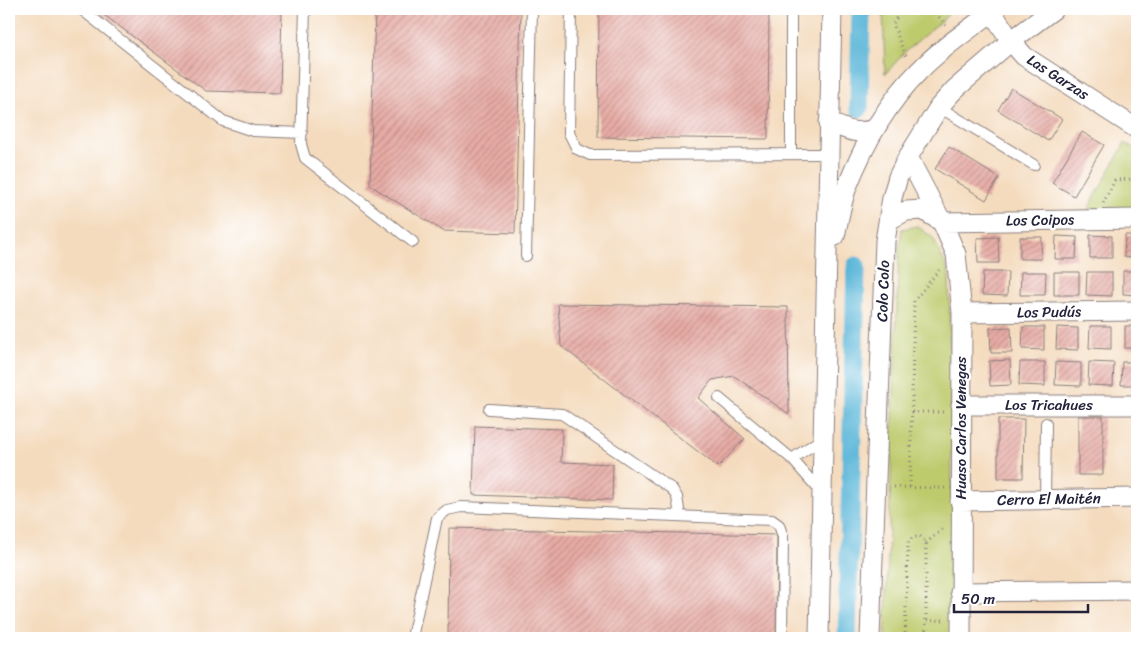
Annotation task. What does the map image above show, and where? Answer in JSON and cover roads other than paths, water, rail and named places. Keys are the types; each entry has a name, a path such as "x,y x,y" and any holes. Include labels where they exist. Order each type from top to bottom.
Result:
{"street":[{"path":"819,638 832,9"},
{"name":"Colo Colo","path":"870,638 885,241 898,177 939,107 954,90 1011,41 1054,9"},
{"path":"826,268 846,189 874,129 889,105 918,71 991,11"},
{"name":"Las Garzas","path":"991,11 1011,41 1024,56 1137,128"},
{"path":"829,122 848,131 863,133 874,129"},
{"name":"Huaso Carlos Venegas","path":"908,157 955,251 962,313 961,638"},
{"path":"888,220 906,211 923,210 942,222"},
{"name":"Los Coipos","path":"942,222 1137,218"},
{"name":"Los Pudús","path":"962,313 1137,311"},
{"name":"Los Tricahues","path":"961,409 1137,405"},
{"name":"Cerro El Maitén","path":"960,494 1045,499 1137,498"},
{"path":"960,592 1137,590"}],"lane":[{"path":"80,9 224,121 253,131 302,133"},
{"path":"305,9 301,144 305,158 414,242"},
{"path":"526,256 532,9"},
{"path":"571,9 569,134 577,148 590,155 829,154"},
{"path":"791,9 791,154"},
{"path":"939,107 1034,165"},
{"path":"719,398 792,459 822,493"},
{"path":"489,409 562,414 672,489 677,497 680,516"},
{"path":"1045,499 1046,423"},
{"path":"792,459 823,438"},
{"path":"412,638 437,518 447,510 461,507 772,520 780,525 783,537 782,638"}],"waterway":[{"path":"859,108 861,9"},
{"path":"847,638 856,266"}]}
